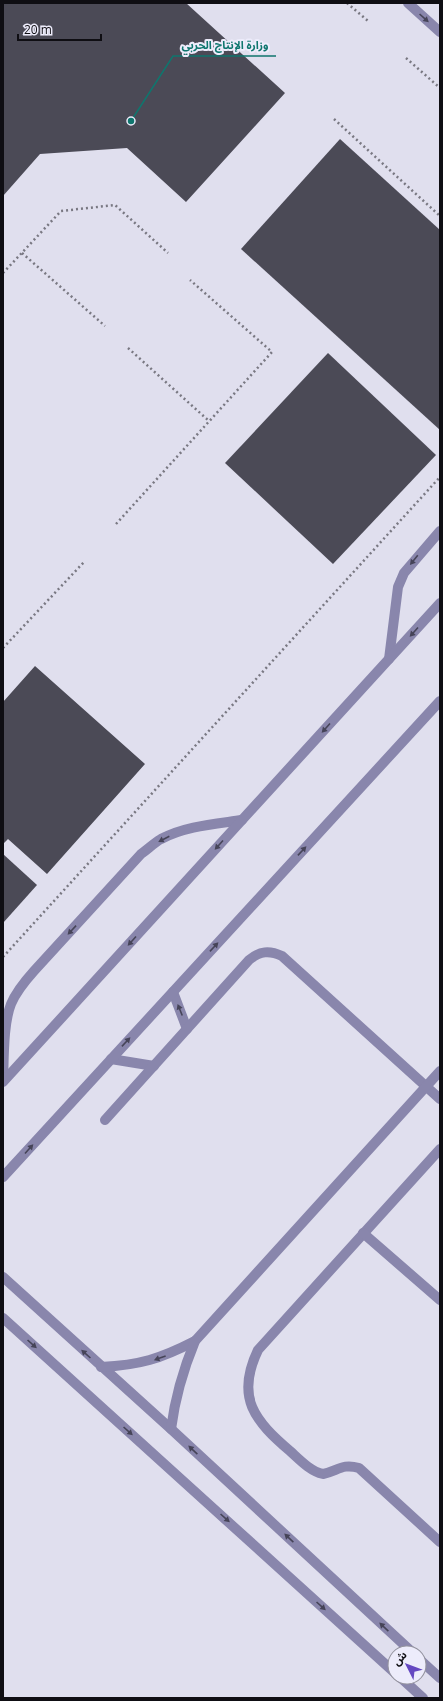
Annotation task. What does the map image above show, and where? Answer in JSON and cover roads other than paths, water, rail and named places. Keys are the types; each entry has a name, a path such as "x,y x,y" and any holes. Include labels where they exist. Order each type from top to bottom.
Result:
{"street":[{"path":"408,3 440,32"},
{"path":"389,659 398,587 404,573 440,531"},
{"path":"3,1081 440,603"},
{"path":"3,1178 440,701"},
{"path":"3,1081 7,1020 11,1005 20,987 141,854 161,839 198,827 242,820"},
{"path":"105,1120 249,960 256,954 264,951 273,952 282,956 440,1099"},
{"path":"173,992 187,1029"},
{"path":"111,1059 154,1066"},
{"path":"101,1367 125,1366 150,1361 173,1353 195,1341 440,1071"},
{"path":"440,1149 258,1350 252,1362 248,1389 250,1402 255,1415 263,1426 311,1469 323,1474 343,1466 359,1468 440,1542"},
{"path":"363,1233 440,1300"},
{"path":"3,1277 171,1429 404,1645"},
{"path":"3,1318 387,1666"},
{"path":"171,1429 179,1384 195,1341"},
{"path":"427,1666 440,1678"},
{"path":"409,1685 423,1698"}],"place":[{"name":"وزارة الإنتاج الحربي","path":"131,121"}]}
